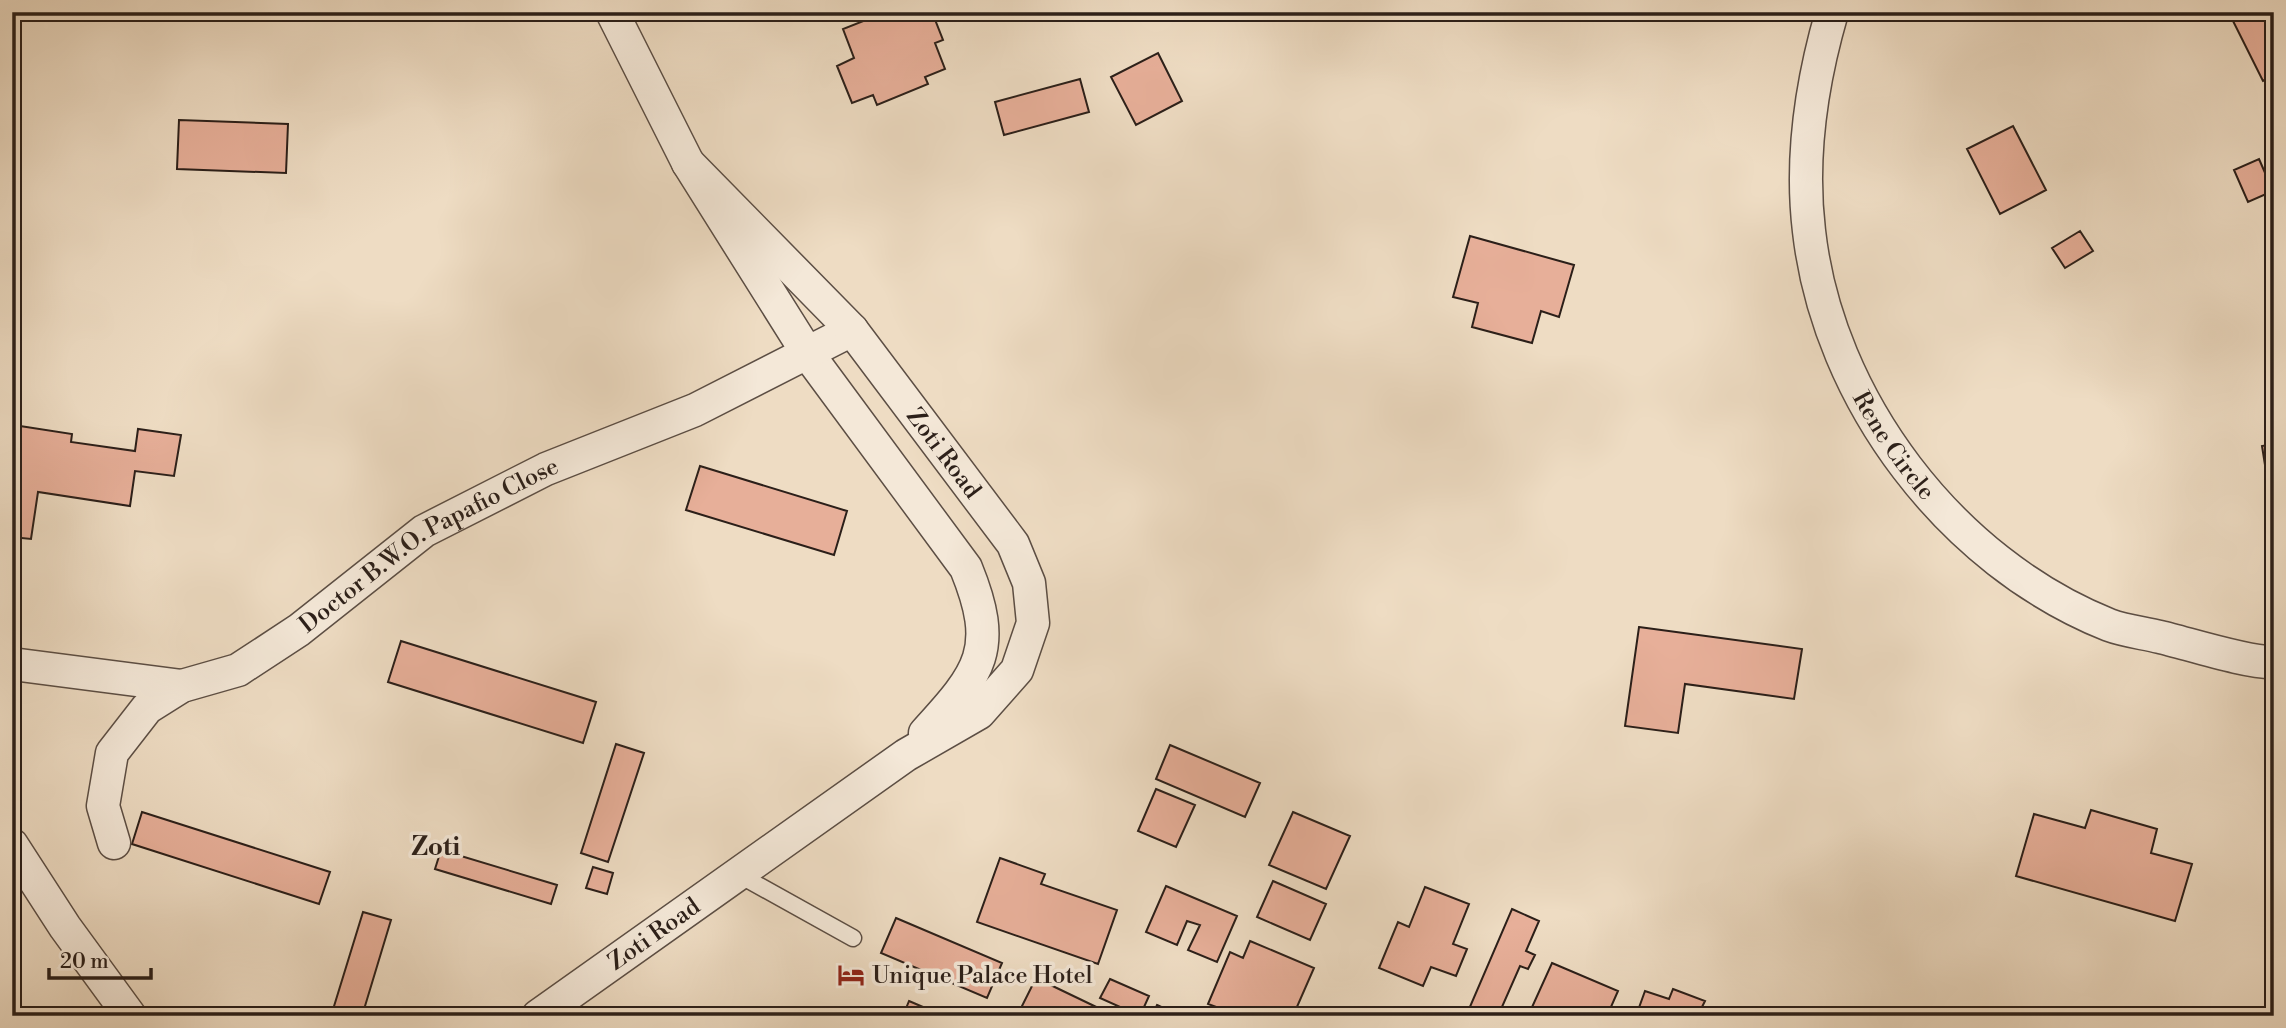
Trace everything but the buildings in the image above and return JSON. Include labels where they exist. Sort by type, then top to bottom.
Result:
[{"type":"street","name":"Zoti Road","points":[[612,12],[688,163],[808,354],[966,568],[981,605],[983,651],[963,691],[906,755]]},
{"type":"street","name":"Rene Circle","points":[[1832,12],[1816,69],[1806,151],[1809,232],[1830,325],[1868,410],[1922,488],[1964,532],[2011,570],[2042,590],[2111,625],[2274,662]]},
{"type":"street","name":"Zoti Road","points":[[538,1016],[906,755],[979,713],[1017,670],[1033,623],[1029,583],[1013,544],[852,330],[688,163]]},
{"type":"street","name":"Doctor B.W.O. Papafio Close","points":[[114,843],[103,806],[112,753],[147,708],[182,686],[238,670],[299,630],[424,531],[546,469],[695,410],[852,330]]},
{"type":"street","points":[[12,664],[182,686]]},
{"type":"street","points":[[12,845],[65,927],[130,1016]]},
{"type":"lane","points":[[736,873],[853,938]]},
{"type":"place","name":"Unique Palace Hotel","points":[[851,975]]},
{"type":"district","name":"Zoti","points":[[436,846]]}]
